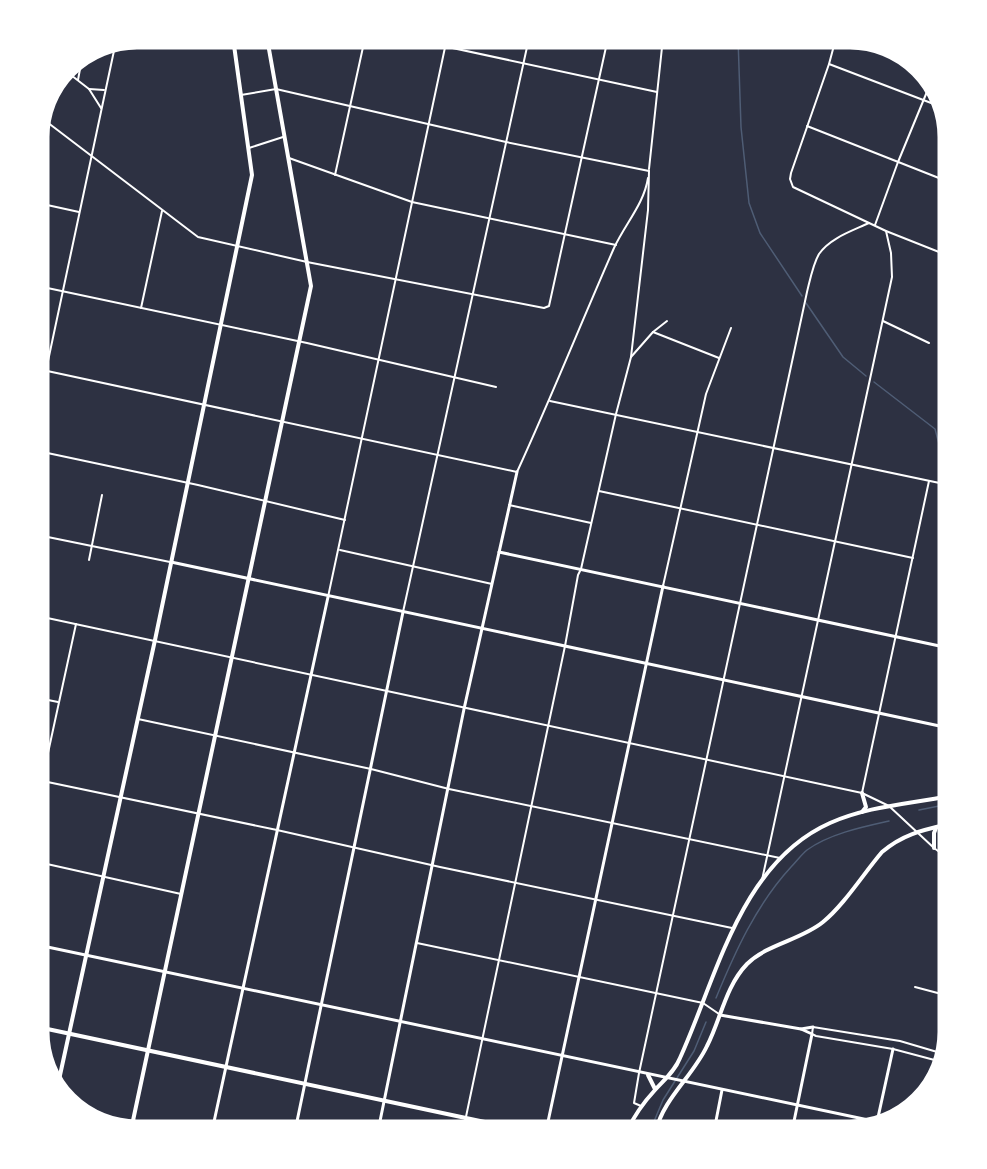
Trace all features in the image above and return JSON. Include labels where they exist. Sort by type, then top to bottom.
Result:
[{"type":"main road","points":[[60,1076],[155,640],[252,175],[234,48]]},
{"type":"main road","points":[[133,1121],[311,286],[269,48]]},
{"type":"main road","points":[[862,793],[866,807],[862,812]]},
{"type":"main road","points":[[633,1121],[641,1106],[669,1078],[679,1062],[732,928],[762,880],[780,858],[813,831],[831,822],[862,812],[939,798]]},
{"type":"main road","points":[[659,1121],[662,1112],[707,1046],[732,984],[748,962],[822,923],[882,852],[903,837],[939,826]]},
{"type":"main road","points":[[934,848],[936,827]]},
{"type":"main road","points":[[48,1029],[479,1121]]},
{"type":"main road","points":[[648,1075],[656,1089]]},
{"type":"street","points":[[335,175],[363,48]]},
{"type":"street","points":[[214,1121],[339,550],[445,48]]},
{"type":"street","points":[[454,48],[657,93]]},
{"type":"street","points":[[297,1121],[403,612],[527,48]]},
{"type":"street","points":[[49,123],[198,237],[307,262],[547,308],[606,48]]},
{"type":"street","points":[[380,1121],[464,709],[517,472],[550,401],[616,245],[646,189],[662,48]]},
{"type":"street","points":[[833,48],[790,179],[793,187],[886,231],[939,252]]},
{"type":"street","points":[[48,360],[114,52]]},
{"type":"street","points":[[829,64],[932,103]]},
{"type":"street","points":[[78,80],[80,69]]},
{"type":"street","points":[[72,76],[88,89],[101,108]]},
{"type":"street","points":[[88,89],[105,90]]},
{"type":"street","points":[[241,95],[276,89],[506,142],[649,171]]},
{"type":"street","points":[[875,226],[926,92]]},
{"type":"street","points":[[807,126],[939,178]]},
{"type":"street","points":[[249,148],[285,136]]},
{"type":"street","points":[[289,158],[412,202],[616,245]]},
{"type":"street","points":[[465,1121],[565,646],[578,574],[631,357],[648,210],[649,171]]},
{"type":"street","points":[[48,205],[79,212]]},
{"type":"street","points":[[141,309],[162,211]]},
{"type":"street","points":[[641,1106],[634,1103],[639,1073],[807,292],[818,256],[839,237],[869,223]]},
{"type":"street","points":[[762,880],[892,278],[891,253],[886,231]]},
{"type":"street","points":[[48,288],[496,387]]},
{"type":"street","points":[[631,357],[653,332],[668,321]]},
{"type":"street","points":[[883,321],[929,343]]},
{"type":"street","points":[[548,1121],[697,430],[706,394],[731,328]]},
{"type":"street","points":[[653,332],[719,358]]},
{"type":"street","points":[[48,370],[517,472]]},
{"type":"street","points":[[550,401],[697,430],[939,483]]},
{"type":"street","points":[[48,453],[345,520]]},
{"type":"street","points":[[862,793],[929,482]]},
{"type":"street","points":[[599,491],[913,558]]},
{"type":"street","points":[[89,560],[102,495]]},
{"type":"street","points":[[509,505],[591,523]]},
{"type":"street","points":[[48,537],[939,726]]},
{"type":"street","points":[[339,550],[492,584]]},
{"type":"street","points":[[499,552],[939,646]]},
{"type":"street","points":[[48,618],[629,745],[862,793],[889,806],[939,851]]},
{"type":"street","points":[[48,746],[76,624]]},
{"type":"street","points":[[48,700],[58,702]]},
{"type":"street","points":[[138,719],[294,752],[449,789],[780,858]]},
{"type":"street","points":[[48,783],[732,928]]},
{"type":"street","points":[[48,864],[182,894]]},
{"type":"street","points":[[417,943],[703,1003],[719,1014],[801,1029],[812,1034],[893,1049],[934,1060]]},
{"type":"street","points":[[48,947],[865,1119]]},
{"type":"street","points":[[915,987],[939,993]]},
{"type":"street","points":[[801,1029],[813,1028],[900,1041],[937,1051]]},
{"type":"street","points":[[794,1121],[813,1028]]},
{"type":"street","points":[[878,1116],[893,1049]]},
{"type":"street","points":[[716,1121],[722,1090]]},
{"type":"waterway","points":[[738,48],[741,127],[749,203],[760,233],[802,296]]},
{"type":"waterway","points":[[806,303],[843,357],[866,376]]},
{"type":"waterway","points":[[874,382],[935,429],[939,444]]},
{"type":"waterway","points":[[919,810],[939,806]]},
{"type":"waterway","points":[[716,998],[739,946],[757,913],[767,897],[803,854],[816,844],[835,835],[889,821]]},
{"type":"waterway","points":[[654,1121],[663,1100],[694,1051],[706,1022]]}]
